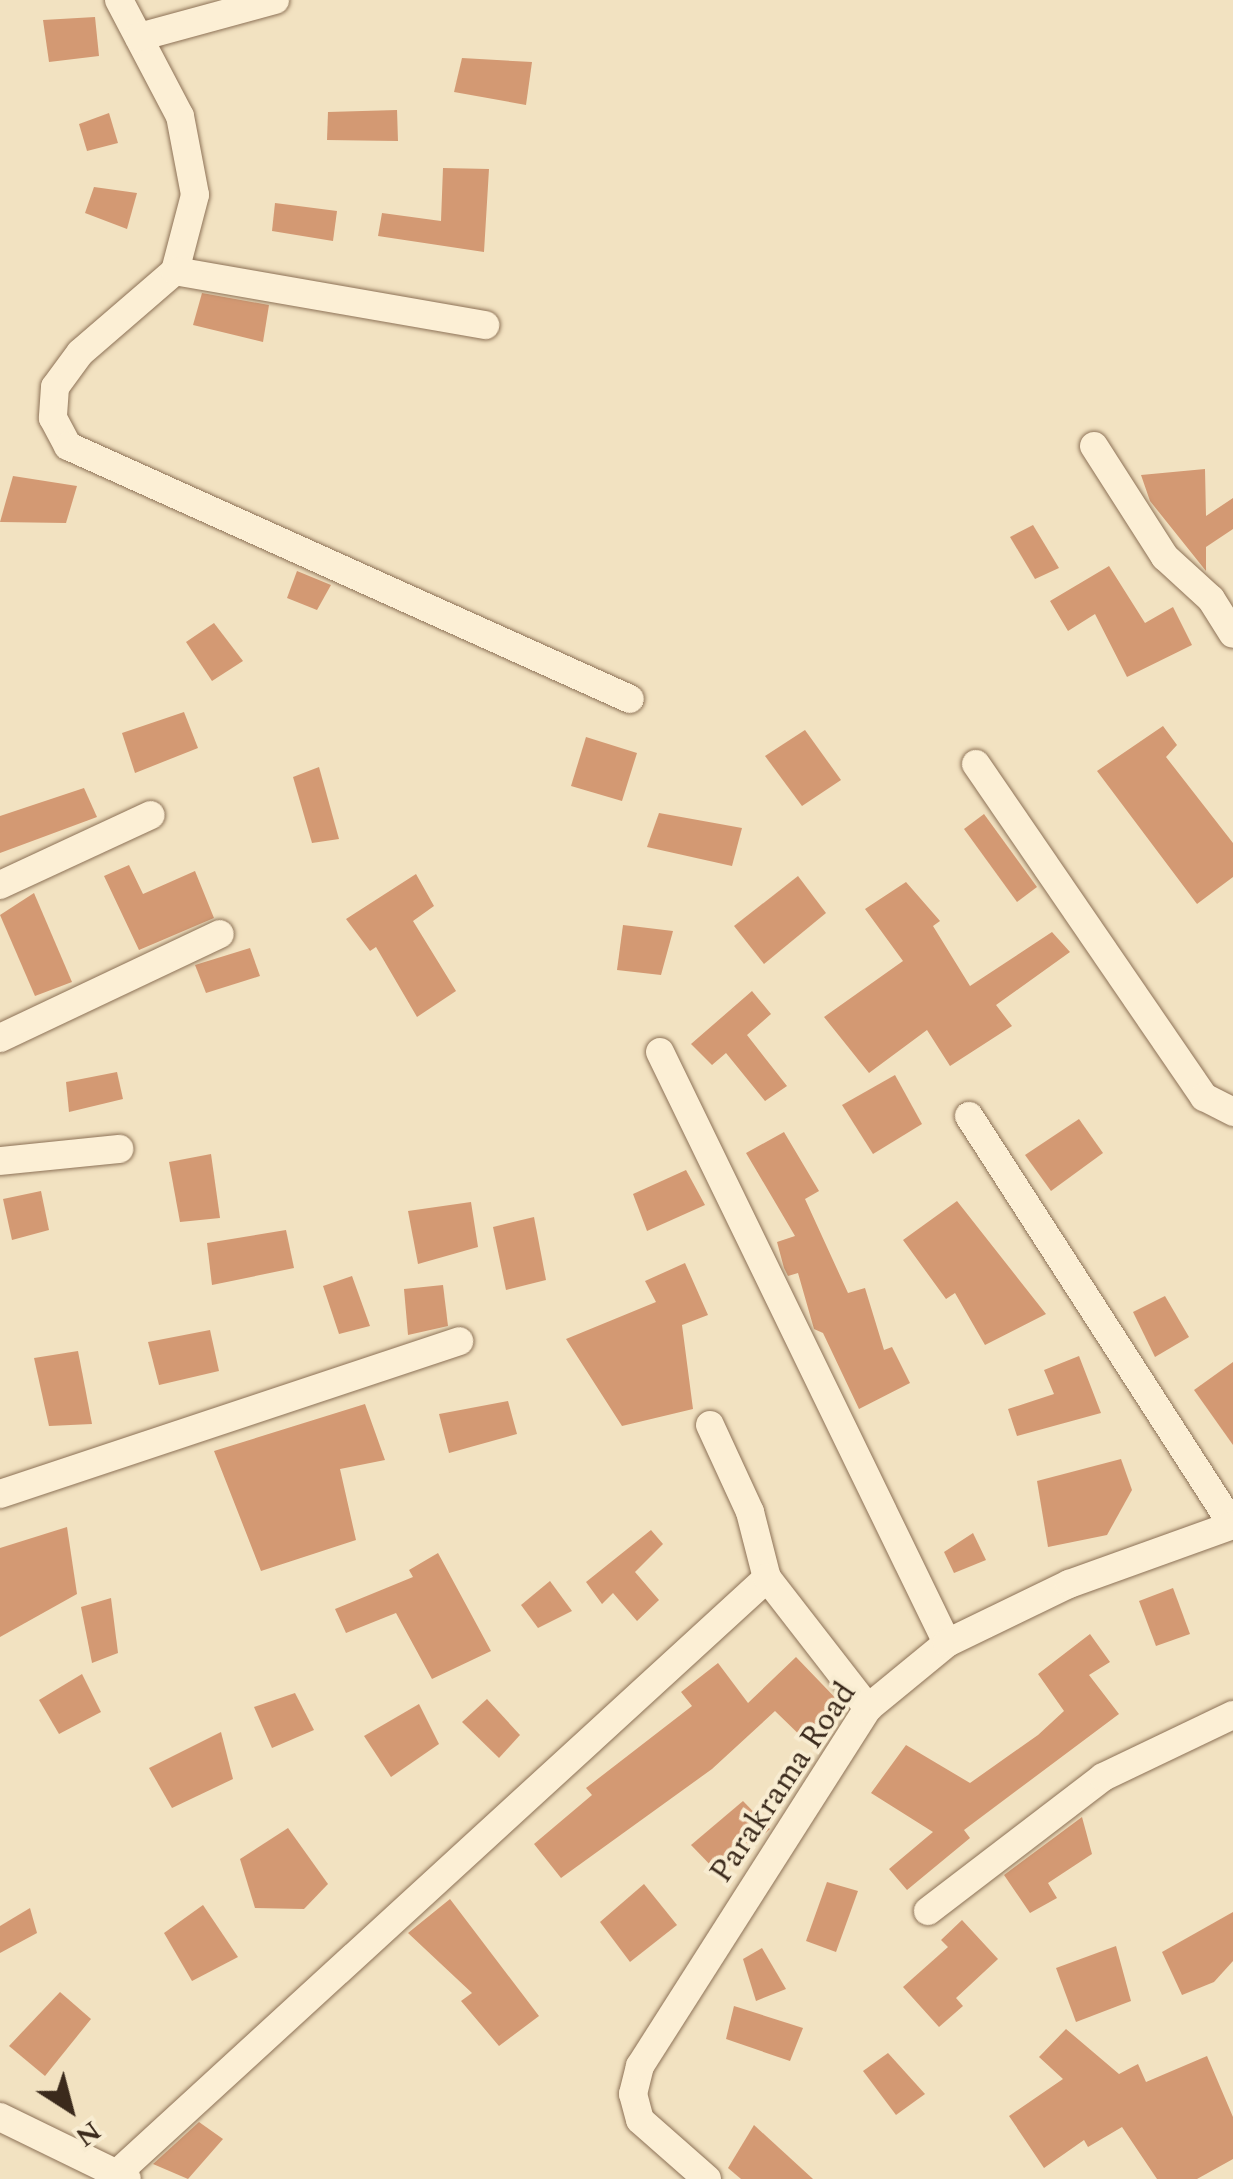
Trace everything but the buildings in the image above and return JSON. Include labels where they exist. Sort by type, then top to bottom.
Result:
[{"type":"street","points":[[119,0],[180,116],[195,196],[175,271],[80,353],[55,387],[52,418],[68,446],[630,699]]},
{"type":"street","points":[[139,37],[275,0]]},
{"type":"street","points":[[175,271],[485,326]]},
{"type":"street","points":[[1094,446],[1165,557],[1211,599],[1233,634]]},
{"type":"street","points":[[976,764],[1204,1097],[1233,1112]]},
{"type":"street","points":[[0,885],[151,815]]},
{"type":"street","points":[[0,1038],[220,934]]},
{"type":"street","points":[[660,1052],[947,1644]]},
{"type":"street","points":[[970,1116],[1233,1525]]},
{"type":"street","points":[[0,1162],[119,1149]]},
{"type":"street","points":[[0,1494],[459,1341]]},
{"type":"street","points":[[710,1426],[750,1512],[767,1578],[868,1708]]},
{"type":"street","name":"Parakrama Road","points":[[707,2179],[640,2120],[633,2094],[640,2066],[868,1708],[947,1644],[1068,1584],[1233,1525]]},
{"type":"street","points":[[0,2117],[118,2177],[767,1578]]},
{"type":"street","points":[[928,1911],[1103,1777],[1233,1715]]}]
